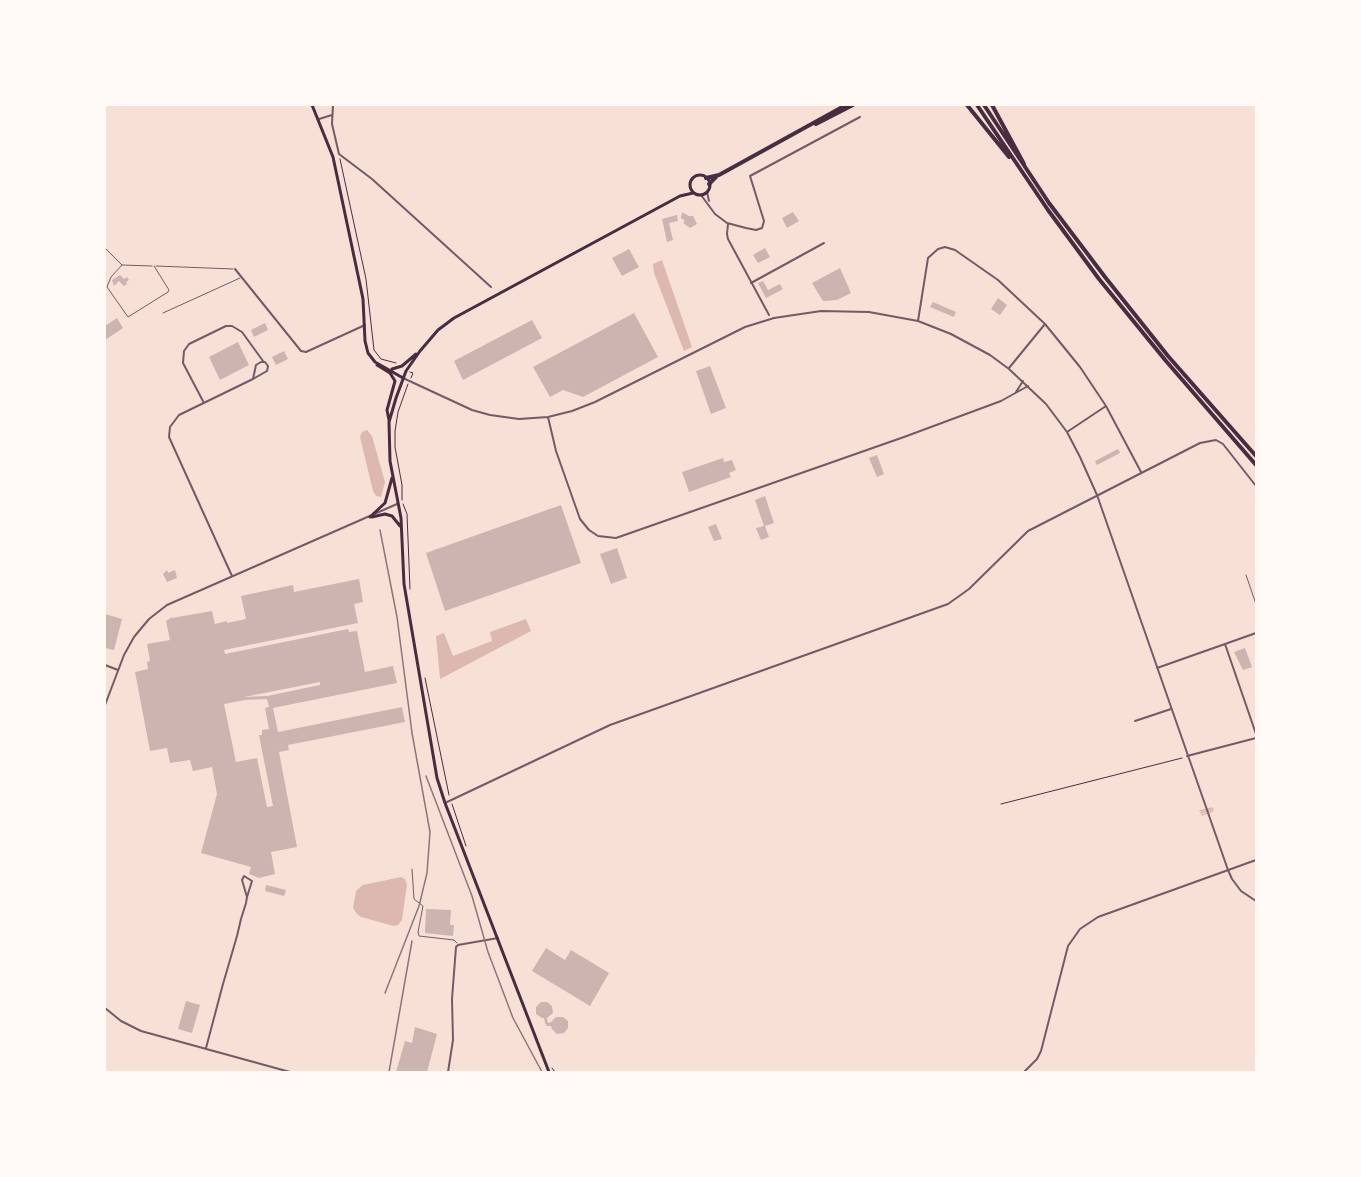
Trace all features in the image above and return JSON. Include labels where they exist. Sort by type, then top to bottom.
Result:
[{"type":"highway","points":[[709,184],[719,175],[846,105]]},
{"type":"highway","points":[[799,132],[853,105]]},
{"type":"highway","points":[[967,105],[1012,159]]},
{"type":"highway","points":[[977,105],[1060,227],[1127,314],[1256,465]]},
{"type":"highway","points":[[984,105],[1072,234],[1132,311],[1256,456]]},
{"type":"highway","points":[[992,105],[1025,168]]},
{"type":"highway","points":[[706,178],[719,175]]},
{"type":"main road","points":[[312,105],[333,157],[363,299],[365,341],[368,353],[395,381],[387,410],[390,422],[390,461],[401,527],[408,618],[438,778],[445,803],[549,1072]]},
{"type":"main road","points":[[680,196],[693,193],[701,195],[707,192],[709,184],[706,178],[695,177],[691,181],[690,187],[693,193]]},
{"type":"main road","points":[[390,422],[406,371],[438,330],[454,318],[680,196],[690,187]]},
{"type":"main road","points":[[390,370],[400,367],[420,351]]},
{"type":"main road","points":[[375,362],[403,378]]},
{"type":"main road","points":[[370,517],[385,502],[393,476]]},
{"type":"main road","points":[[370,517],[385,514],[392,516],[401,527]]},
{"type":"street","points":[[333,105],[334,136],[339,154],[372,179],[491,287]]},
{"type":"street","points":[[319,119],[332,115]]},
{"type":"street","points":[[707,192],[715,214],[729,223],[756,230],[764,227],[750,176],[860,117]]},
{"type":"street","points":[[701,195],[710,204]]},
{"type":"street","points":[[729,223],[727,234],[769,315]]},
{"type":"street","points":[[751,283],[824,243]]},
{"type":"street","points":[[918,321],[927,260],[933,251],[945,247],[955,250],[998,280],[1045,324],[1080,367],[1106,406],[1142,473]]},
{"type":"street","points":[[235,269],[301,351],[306,352],[365,325]]},
{"type":"street","points":[[403,378],[472,410],[519,419],[548,417],[572,411],[725,336],[770,319],[809,312],[852,310],[879,313],[918,321],[965,341],[1009,369],[1023,381],[1047,405],[1067,432],[1097,495],[1228,870],[1241,891],[1256,900]]},
{"type":"street","points":[[1009,369],[1045,324]]},
{"type":"street","points":[[204,403],[183,363],[184,351],[189,344],[226,326],[232,326],[242,332],[268,365],[267,371],[253,379],[204,403],[179,415],[170,427],[169,436],[232,576]]},
{"type":"street","points":[[253,379],[256,365],[263,361]]},
{"type":"street","points":[[1015,393],[1023,381]]},
{"type":"street","points":[[548,417],[556,451],[580,519],[589,530],[598,536],[616,538],[904,437],[1001,401],[1028,386]]},
{"type":"street","points":[[1067,432],[1106,406]]},
{"type":"street","points":[[445,803],[610,725],[948,604],[969,589],[1028,531],[1200,443],[1216,440],[1228,448],[1256,486]]},
{"type":"street","points":[[105,705],[134,637],[157,612],[176,601],[398,504]]},
{"type":"street","points":[[1157,668],[1256,633]]},
{"type":"street","points":[[1187,756],[1256,736],[1225,644]]},
{"type":"street","points":[[105,665],[118,670]]},
{"type":"street","points":[[1135,721],[1171,709]]},
{"type":"street","points":[[1024,1072],[1037,1059],[1041,1051],[1068,946],[1080,929],[1098,917],[1256,860]]},
{"type":"street","points":[[206,1048],[252,881],[244,876],[242,880],[247,897]]},
{"type":"street","points":[[448,1072],[453,1040],[453,980],[456,947],[498,938]]},
{"type":"street","points":[[105,1008],[121,1021],[137,1029],[274,1065],[290,1072]]},
{"type":"street","points":[[926,1072],[937,1072]]},
{"type":"lane","points":[[105,248],[122,265],[235,269]]},
{"type":"lane","points":[[122,265],[111,277],[107,287],[128,317],[168,292],[169,290],[154,266]]},
{"type":"lane","points":[[163,313],[242,277]]},
{"type":"lane","points":[[1246,575],[1256,604]]},
{"type":"lane","points":[[412,869],[414,899],[423,906],[419,936],[454,940],[458,945]]},
{"type":"path","points":[[339,154],[369,298],[374,350],[381,359],[398,363],[400,367]]},
{"type":"path","points":[[406,371],[413,373],[398,412],[395,431],[402,502],[407,514],[410,590]]},
{"type":"path","points":[[424,678],[451,801]]},
{"type":"path","points":[[1001,804],[1187,756]]},
{"type":"shaded area","points":[[662,260],[692,347],[684,351],[654,273],[653,264]]},
{"type":"shaded area","points":[[367,430],[372,436],[385,482],[381,497],[376,496],[373,491],[360,437],[362,432]]},
{"type":"shaded area","points":[[526,619],[531,631],[440,679],[436,636],[444,633],[453,656],[492,641],[490,632]]},
{"type":"shaded area","points":[[401,877],[407,884],[402,920],[398,925],[394,926],[357,914],[353,908],[356,891],[359,888],[363,885]]},
{"type":"building","points":[[682,212],[693,216],[697,224],[690,228],[683,223],[685,221],[681,218]]},
{"type":"building","points":[[793,212],[799,221],[787,228],[782,218]]},
{"type":"building","points":[[677,215],[678,221],[669,223],[673,240],[667,242],[662,219]]},
{"type":"building","points":[[765,248],[770,257],[758,263],[753,255]]},
{"type":"building","points":[[629,249],[639,267],[622,276],[612,258]]},
{"type":"building","points":[[840,268],[851,293],[837,300],[823,301],[812,283]]},
{"type":"building","points":[[120,275],[124,279],[127,277],[129,280],[127,284],[124,286],[119,281],[114,286],[112,280]]},
{"type":"building","points":[[763,281],[768,290],[780,284],[783,289],[766,298],[758,283]]},
{"type":"building","points":[[998,298],[1007,305],[1000,315],[991,309]]},
{"type":"building","points":[[933,302],[956,312],[954,317],[930,307]]},
{"type":"building","points":[[634,313],[658,357],[583,397],[563,390],[550,397],[533,367]]},
{"type":"building","points":[[117,318],[123,328],[105,340],[105,326]]},
{"type":"building","points":[[532,320],[542,338],[463,380],[454,361]]},
{"type":"building","points":[[265,323],[268,330],[254,337],[251,330]]},
{"type":"building","points":[[238,342],[249,365],[220,380],[209,357]]},
{"type":"building","points":[[284,351],[288,359],[276,365],[272,357]]},
{"type":"building","points":[[710,366],[726,408],[711,414],[696,371]]},
{"type":"building","points":[[1118,449],[1120,453],[1097,465],[1095,461]]},
{"type":"building","points":[[877,455],[884,474],[877,477],[869,458]]},
{"type":"building","points":[[723,458],[724,462],[732,460],[736,470],[729,473],[731,477],[689,492],[682,472]]},
{"type":"building","points":[[765,496],[774,523],[765,526],[769,537],[761,540],[756,528],[764,526],[755,500]]},
{"type":"building","points":[[561,505],[581,563],[445,611],[426,553]]},
{"type":"building","points":[[716,524],[722,539],[714,541],[708,527]]},
{"type":"building","points":[[617,548],[627,578],[611,584],[600,554]]},
{"type":"building","points":[[167,570],[168,573],[175,570],[177,578],[167,582],[163,574]]},
{"type":"building","points":[[359,579],[363,602],[354,604],[358,623],[224,650],[225,654],[348,629],[349,632],[357,631],[365,672],[393,666],[397,683],[273,708],[278,732],[402,707],[405,722],[288,745],[289,750],[279,752],[297,847],[271,852],[275,874],[259,878],[249,874],[251,867],[201,853],[217,794],[212,767],[193,771],[190,760],[170,763],[167,748],[150,751],[135,672],[148,669],[147,662],[150,661],[147,644],[170,640],[166,621],[172,617],[212,611],[215,624],[227,621],[227,623],[246,619],[241,596],[293,585],[294,592]],"holes":[[[320,682],[320,685],[267,696],[244,697]],[[267,699],[269,707],[265,708],[269,729],[262,730],[262,735],[259,735],[273,806],[267,807],[257,758],[236,762],[224,704]]]},
{"type":"building","points":[[105,614],[122,619],[114,650],[105,648]]},
{"type":"building","points":[[1245,648],[1252,667],[1243,670],[1234,652]]},
{"type":"building","points":[[266,885],[286,890],[284,896],[265,891]]},
{"type":"building","points":[[426,909],[451,910],[450,925],[454,925],[453,936],[425,933]]},
{"type":"building","points":[[546,948],[565,960],[571,950],[609,973],[590,1006],[532,971]]},
{"type":"building","points":[[186,1001],[200,1005],[192,1033],[178,1029]]},
{"type":"building","points":[[541,1002],[547,1002],[552,1006],[553,1013],[547,1018],[548,1023],[556,1017],[563,1017],[568,1021],[568,1028],[564,1033],[557,1034],[551,1026],[547,1026],[544,1018],[536,1014],[536,1007]]},
{"type":"building","points":[[415,1027],[437,1034],[427,1072],[396,1072],[405,1041],[412,1043]]},
{"type":"waterway","points":[[1200,811],[1212,808]]},
{"type":"waterway","points":[[1201,813],[1213,809]]},
{"type":"waterway","points":[[1202,815],[1213,811]]},
{"type":"railway","points":[[380,530],[397,617],[412,733],[430,832],[427,873],[419,906],[385,993]]},
{"type":"railway","points":[[426,776],[472,896],[488,952],[513,1018],[542,1072]]},
{"type":"railway","points":[[389,1072],[412,941]]}]
